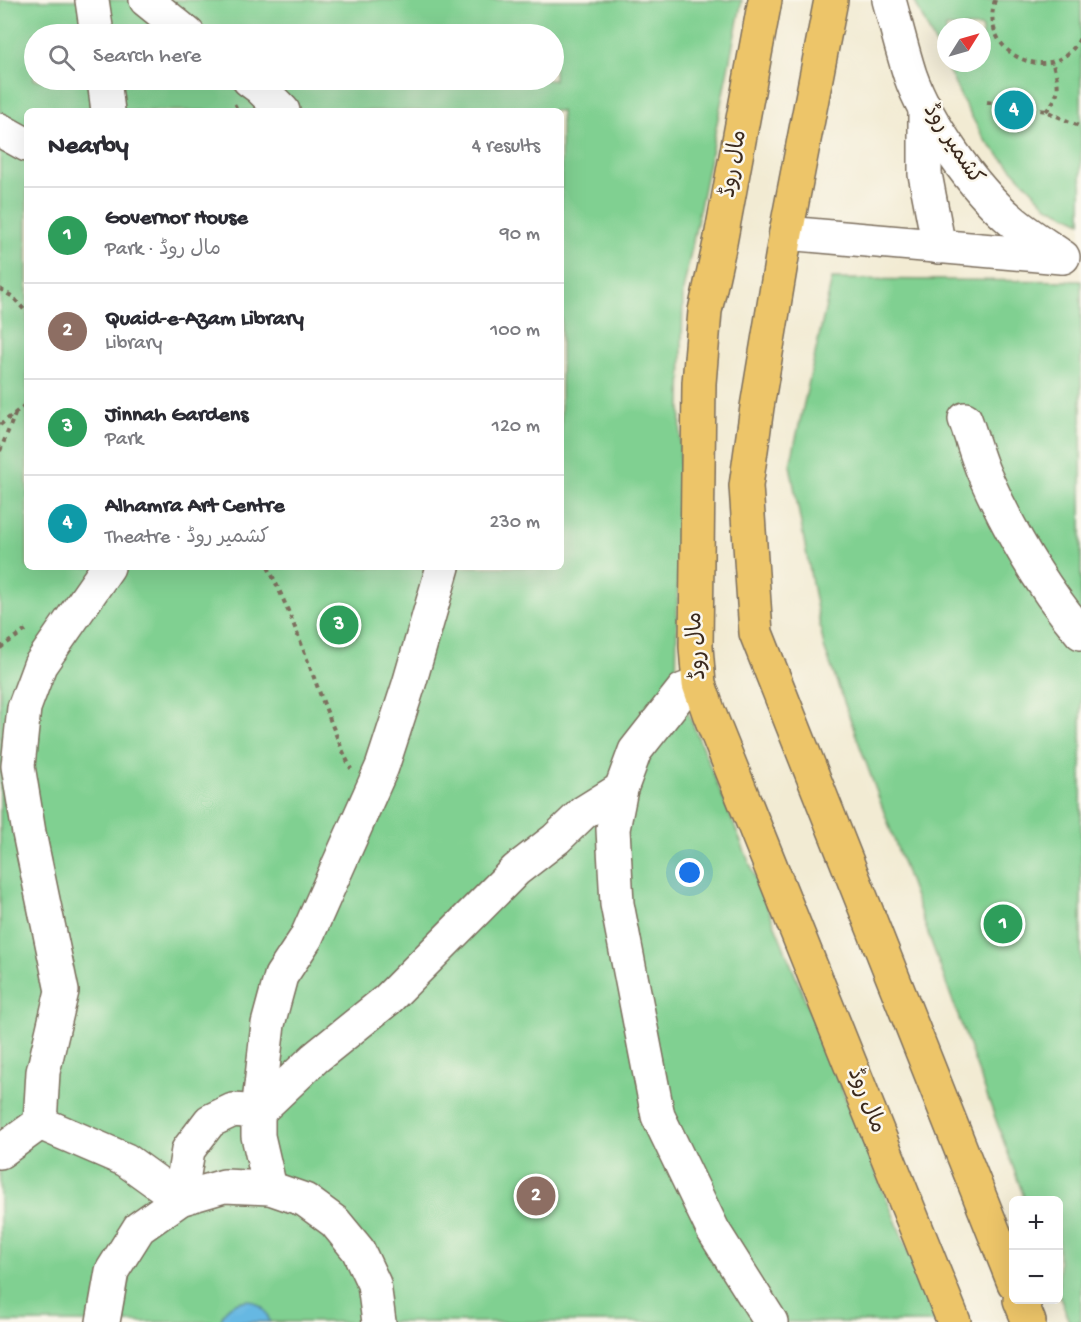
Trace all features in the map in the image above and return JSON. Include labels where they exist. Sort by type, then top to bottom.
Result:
[{"type":"main road","name":"مال روڈ","points":[[765,0],[720,243],[705,311],[699,382],[695,573],[699,684],[713,724],[954,1322]]},
{"type":"main road","points":[[831,0],[786,233],[746,486],[756,633],[1009,1270]]},
{"type":"main road","points":[[1022,1304],[1029,1322]]},
{"type":"street","points":[[92,0],[96,24]]},
{"type":"street","points":[[146,0],[176,24]]},
{"type":"street","name":"کشمیر روڈ","points":[[889,0],[911,76],[926,107],[970,178],[1012,221],[1072,258]]},
{"type":"street","points":[[105,90],[108,108]]},
{"type":"street","points":[[262,90],[280,108]]},
{"type":"street","points":[[926,107],[924,174],[939,247]]},
{"type":"street","points":[[0,130],[24,143]]},
{"type":"street","name":"کشمیر روڈ","points":[[786,233],[1072,258]]},
{"type":"street","points":[[965,419],[985,475],[1022,547],[1054,600],[1081,633]]},
{"type":"street","points":[[0,1152],[40,1123],[44,1072],[62,991],[29,833],[18,766],[24,708],[40,665],[106,570]]},
{"type":"street","points":[[270,1188],[258,1136],[258,1112],[268,1024],[281,976],[306,938],[382,767],[410,684],[442,570]]},
{"type":"street","points":[[699,684],[683,690],[635,752],[621,789],[613,829],[617,904],[658,1116],[713,1230],[771,1322]]},
{"type":"street","points":[[180,1198],[188,1150],[210,1121],[233,1110],[258,1112],[315,1058],[387,1000],[516,870],[556,839],[584,812],[621,789]]},
{"type":"street","points":[[40,1123],[126,1160],[180,1198]]},
{"type":"street","points":[[103,1322],[112,1271],[139,1228],[180,1198],[224,1186],[270,1188],[305,1200],[335,1222],[358,1250],[374,1284],[380,1322]]},
{"type":"path","points":[[995,0],[993,24],[1002,45],[1010,53],[1030,63],[1052,62],[1072,50],[1081,36]]},
{"type":"path","points":[[1046,111],[1056,101],[1059,80],[1052,62]]},
{"type":"path","points":[[987,102],[1046,111],[1081,127]]},
{"type":"path","points":[[0,290],[13,297],[24,310]]},
{"type":"path","points":[[0,425],[24,403]]},
{"type":"path","points":[[0,451],[16,412]]},
{"type":"path","points":[[270,570],[282,595],[339,744],[366,802]]},
{"type":"green space","points":[[0,0],[742,0],[683,291],[676,683],[937,1322],[0,1322]]},
{"type":"green space","points":[[914,0],[1081,0],[1081,222],[1047,206],[984,139],[949,72],[991,72],[991,18],[937,18],[937,47]]},
{"type":"green space","points":[[832,279],[1081,281],[1081,1322],[1069,1322],[1063,1304],[1063,1196],[1024,1196],[824,647],[790,465]]},
{"type":"water","points":[[250,1300],[263,1308],[270,1322],[221,1322],[227,1308]]},
{"type":"place","name":"Alhamra Art Centre","points":[[1014,110]]},
{"type":"place","name":"Jinnah Gardens","points":[[339,625]]},
{"type":"place","name":"Governor House","points":[[1003,924]]},
{"type":"place","name":"Quaid-e-Azam Library","points":[[536,1196]]}]
